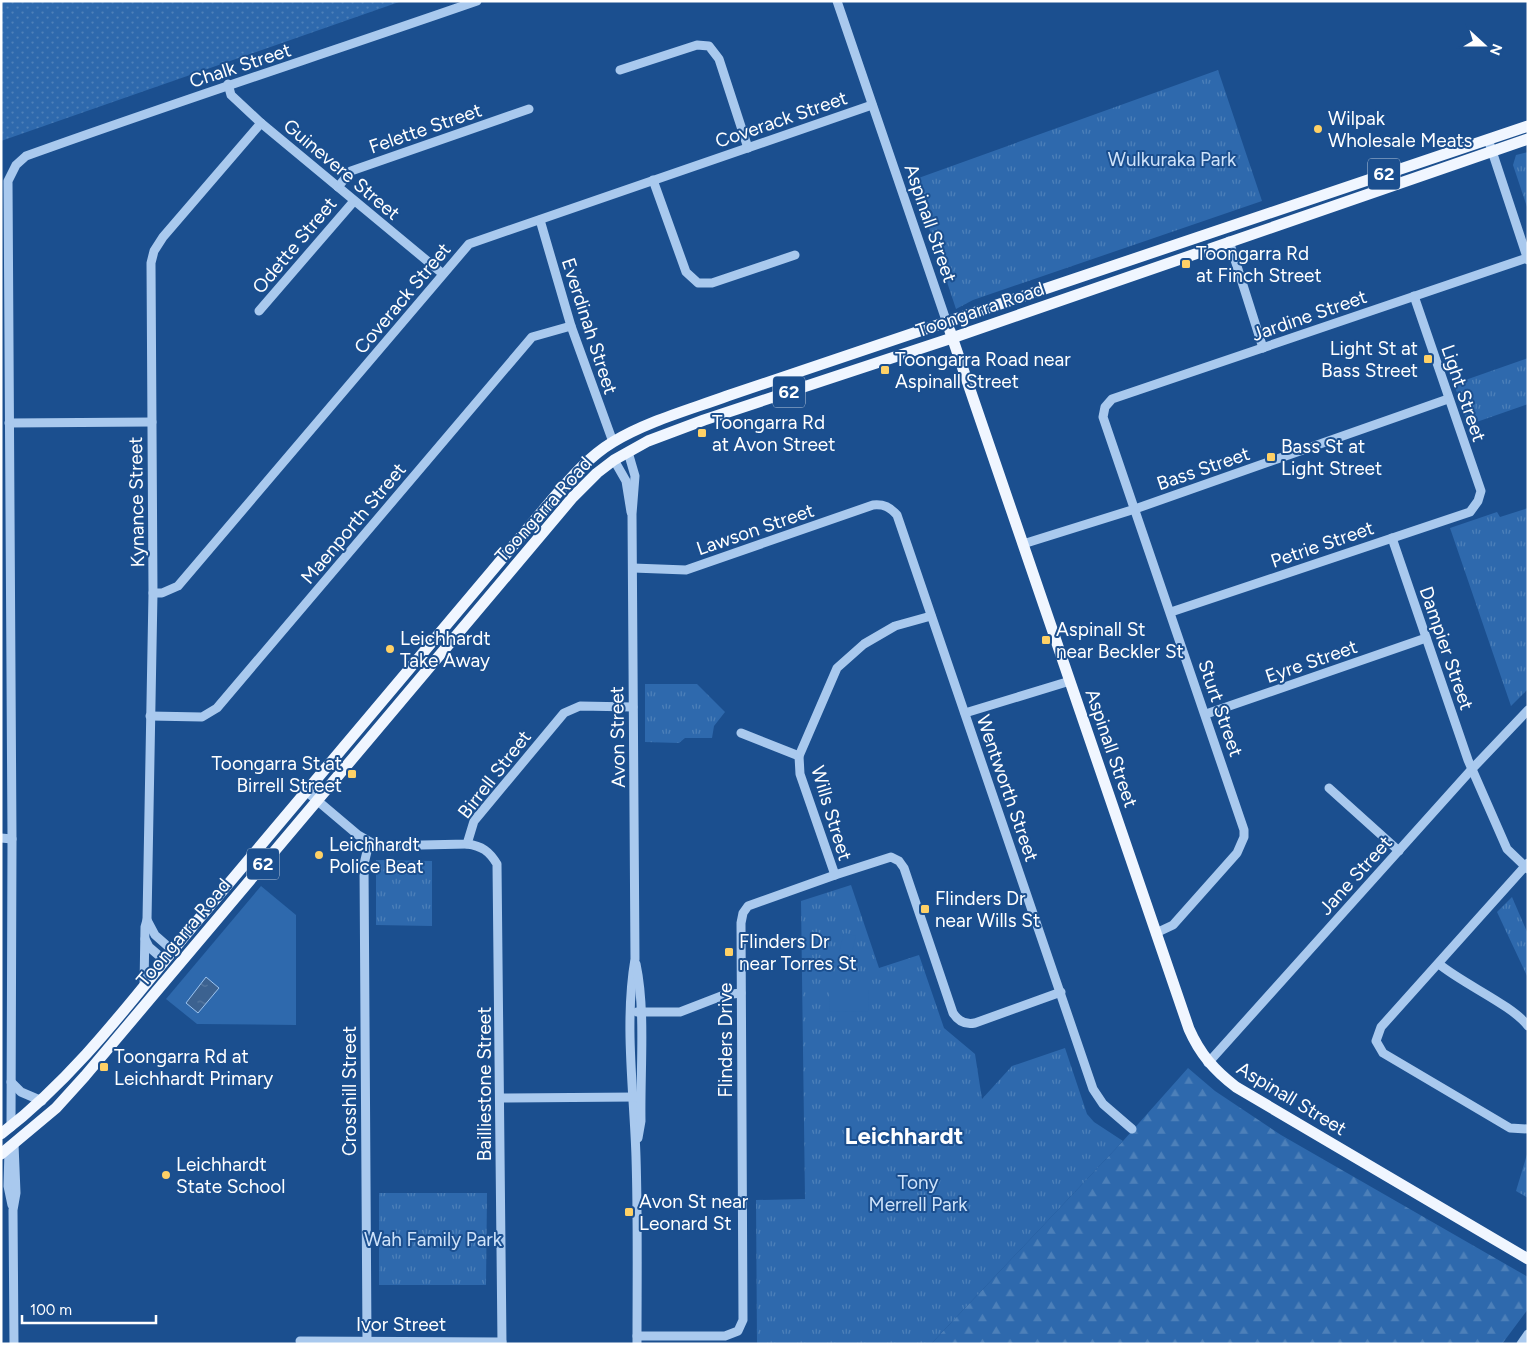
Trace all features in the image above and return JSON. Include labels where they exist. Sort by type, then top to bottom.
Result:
[{"type":"main road","name":"Toongarra Road","points":[[6,1131],[42,1101],[82,1060],[172,950],[555,496],[587,462],[613,442],[669,416],[1528,126]]},
{"type":"main road","name":"Toongarra Road","points":[[8,1149],[56,1108],[80,1083],[573,497],[597,473],[614,460],[648,442],[704,420],[952,338],[1228,241],[1528,139]]},
{"type":"main road","name":"Aspinall Street","points":[[947,323],[1197,1048],[1208,1063],[1236,1086],[1528,1259]]},
{"type":"main road","points":[[613,442],[628,452]]},
{"type":"main road","points":[[613,442],[614,460]]},
{"type":"main road","points":[[172,950],[178,965]]},
{"type":"main road","points":[[164,960],[178,965]]},
{"type":"main road","points":[[6,1131],[8,1149]]},
{"type":"street","name":"Chalk Street","points":[[9,423],[8,181],[16,165],[26,156],[228,84],[308,60],[477,1]]},
{"type":"street","name":"Aspinall Street","points":[[837,1],[947,323]]},
{"type":"street","points":[[620,70],[697,45],[709,46],[719,59],[748,148]]},
{"type":"street","name":"Guinevere Street","points":[[228,84],[231,95],[261,123],[443,274]]},
{"type":"street","name":"Coverack Street","points":[[153,594],[162,593],[178,586],[469,244],[872,105]]},
{"type":"street","name":"Felette Street","points":[[338,186],[351,171],[529,109]]},
{"type":"street","name":"Kynance Street","points":[[144,986],[144,938],[148,920],[153,594],[151,263],[154,251],[163,237],[261,123]]},
{"type":"street","points":[[1488,139],[1527,259]]},
{"type":"street","points":[[653,180],[686,272],[698,282],[712,283],[795,255]]},
{"type":"street","name":"Odette Street","points":[[260,311],[354,201]]},
{"type":"street","name":"Everdinah Street","points":[[540,220],[571,326],[613,442]]},
{"type":"street","points":[[1228,241],[1263,348]]},
{"type":"street","name":"Jardine Street","points":[[1105,407],[1112,399],[1527,259]]},
{"type":"street","name":"Light Street","points":[[1414,296],[1481,491],[1478,501]]},
{"type":"street","name":"Maenporth Street","points":[[150,716],[202,717],[217,708],[532,336],[571,326]]},
{"type":"street","name":"Bass Street","points":[[1023,544],[1135,509],[1448,399]]},
{"type":"street","name":"Sturt Street","points":[[1105,407],[1103,418],[1206,714],[1244,830],[1244,837],[1237,853],[1173,925],[1156,933]]},
{"type":"street","points":[[6,1131],[11,1082],[12,827],[9,423],[152,422]]},
{"type":"street","name":"Avon Street","points":[[628,452],[635,472],[635,499],[632,514]]},
{"type":"street","name":"Avon Street","points":[[614,460],[626,481],[632,514],[635,959],[640,981],[636,1012],[636,1097],[641,1121],[636,1156],[637,1340]]},
{"type":"street","name":"Petrie Street","points":[[1171,612],[1470,512],[1478,501]]},
{"type":"street","name":"Lawson Street","points":[[633,568],[686,570],[874,505],[886,506]]},
{"type":"street","name":"Wentworth Street","points":[[886,506],[896,516],[1093,1089],[1103,1104],[1132,1129]]},
{"type":"street","name":"Dampier Street","points":[[1392,538],[1472,769],[1507,848],[1527,866]]},
{"type":"street","name":"Wills Street","points":[[834,875],[800,774],[799,756],[837,668],[864,644],[895,626],[931,616]]},
{"type":"street","name":"Eyre Street","points":[[1206,714],[1426,638]]},
{"type":"street","points":[[965,713],[1070,681]]},
{"type":"street","name":"Birrell Street","points":[[369,843],[377,846],[466,844],[474,821],[564,713],[580,706],[633,707]]},
{"type":"street","name":"Jane Street","points":[[1208,1063],[1472,769],[1528,710]]},
{"type":"street","points":[[741,733],[799,756]]},
{"type":"street","points":[[1328,788],[1399,851]]},
{"type":"street","points":[[306,792],[369,843]]},
{"type":"street","points":[[1,827],[12,827]]},
{"type":"street","points":[[1,838],[12,839]]},
{"type":"street","name":"Crosshill Street","points":[[367,1340],[364,864],[369,843]]},
{"type":"street","name":"Bailliestone Street","points":[[466,844],[480,846],[491,853],[497,864],[501,1098],[502,1343]]},
{"type":"street","name":"Flinders Drive","points":[[637,1340],[725,1336],[738,1331],[744,1320],[741,993],[742,918],[745,909],[755,903],[887,857],[895,859],[902,864],[953,1013],[961,1021],[975,1023],[1061,992]]},
{"type":"street","points":[[1527,866],[1381,1027],[1376,1041],[1383,1053],[1510,1128],[1528,1129]]},
{"type":"street","points":[[148,920],[155,935],[172,950]]},
{"type":"street","points":[[144,938],[149,947],[164,960]]},
{"type":"street","points":[[1439,964],[1455,978],[1515,1014],[1528,1026]]},
{"type":"street","points":[[636,1012],[680,1012],[724,995],[741,993]]},
{"type":"street","points":[[11,1082],[21,1092],[42,1101]]},
{"type":"street","points":[[501,1098],[636,1097]]},
{"type":"street","points":[[8,1149],[8,1186],[13,1210]]},
{"type":"street","points":[[8,1149],[16,1193],[13,1210],[14,1344]]},
{"type":"street","points":[[1,1178],[8,1186]]},
{"type":"street","points":[[1520,1344],[1528,1334]]},
{"type":"street","name":"Ivor Street","points":[[300,1341],[367,1340],[502,1343]]},
{"type":"green space","points":[[1,1],[402,1],[1,141]]},
{"type":"green space","name":"Wulkuraka Park","points":[[1218,70],[1262,201],[973,300],[956,309],[913,180]]},
{"type":"green space","points":[[1528,152],[1528,210],[1513,165],[1516,155]]},
{"type":"green space","points":[[1528,358],[1528,404],[1468,425],[1454,384]]},
{"type":"green space","points":[[1528,508],[1528,689],[1511,706],[1450,528],[1497,512],[1500,517]]},
{"type":"green space","points":[[645,684],[697,684],[725,712],[714,726],[712,738],[685,738],[679,743],[645,742]]},
{"type":"green space","points":[[376,860],[432,861],[432,926],[376,925]]},
{"type":"green space","name":"Tony Merrell Park","points":[[851,885],[879,968],[919,955],[944,1028],[975,1054],[982,1099],[1012,1066],[1065,1048],[1087,1114],[1094,1122],[1123,1141],[931,1344],[757,1344],[756,1200],[805,1199],[801,901]]},
{"type":"green space","points":[[261,886],[296,915],[296,1025],[197,1024],[166,999]]},
{"type":"green space","points":[[1512,897],[1528,934],[1528,978],[1497,912]]},
{"type":"green space","points":[[844,933],[856,936],[851,955],[839,952]]},
{"type":"green space","points":[[829,990],[868,990],[869,1011],[830,1012]]},
{"type":"green space","points":[[1188,1068],[1215,1091],[1281,1135],[1528,1277],[1528,1309],[1502,1344],[931,1344],[1123,1141]]},
{"type":"green space","points":[[1528,1151],[1528,1198],[1516,1191]]},
{"type":"green space","name":"Wah Family Park","points":[[379,1193],[487,1193],[486,1285],[379,1285]]},
{"type":"water","points":[[206,977],[219,988],[198,1013],[186,1003]]},
{"type":"place","name":"Wilpak Wholesale Meats","points":[[1318,129]]},
{"type":"place","name":"Toongarra Rd at Finch Street","points":[[1186,264]]},
{"type":"place","name":"Light St at Bass Street","points":[[1428,359]]},
{"type":"place","name":"Toongarra Road near Aspinall Street","points":[[885,370]]},
{"type":"place","name":"Toongarra Rd at Avon Street","points":[[702,433]]},
{"type":"place","name":"Bass St at Light Street","points":[[1271,457]]},
{"type":"place","name":"Aspinall St near Beckler St","points":[[1046,640]]},
{"type":"place","name":"Leichhardt Take Away","points":[[390,649]]},
{"type":"place","name":"Toongarra St at Birrell Street","points":[[352,774]]},
{"type":"place","name":"Leichhardt Police Beat","points":[[319,855]]},
{"type":"place","name":"Flinders Dr near Wills St","points":[[925,909]]},
{"type":"place","name":"Flinders Dr near Torres St","points":[[729,952]]},
{"type":"place","name":"Toongarra Rd at Leichhardt Primary","points":[[104,1067]]},
{"type":"place","name":"Leichhardt State School","points":[[166,1175]]},
{"type":"place","name":"Avon St near Leonard St","points":[[629,1212]]},
{"type":"district","name":"Leichhardt","points":[[904,1136]]}]
